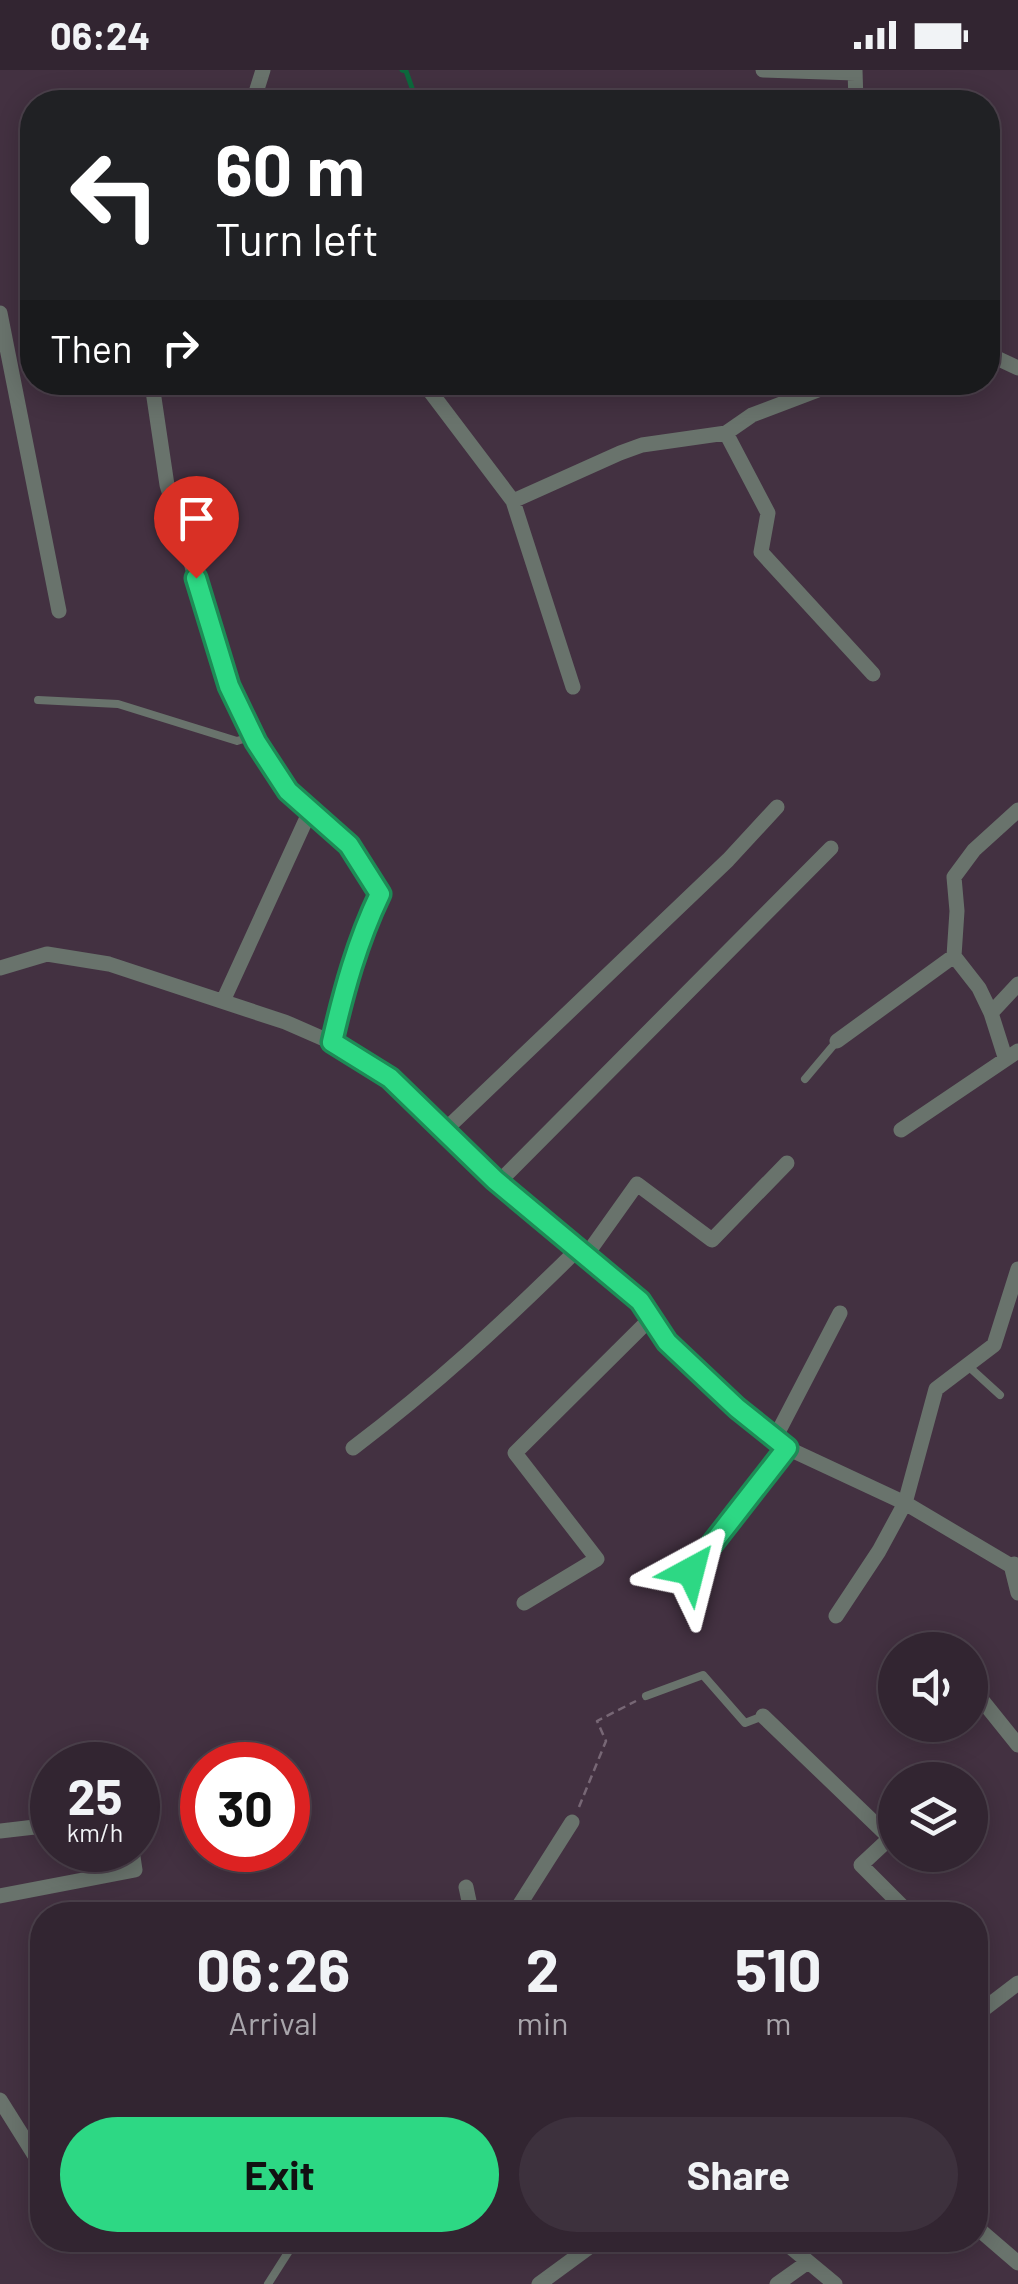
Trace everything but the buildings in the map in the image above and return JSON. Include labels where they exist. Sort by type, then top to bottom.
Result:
[{"type":"street","points":[[764,70],[854,72]]},
{"type":"street","points":[[0,313],[59,611]]},
{"type":"street","points":[[154,395],[167,485],[229,686],[253,736],[288,791],[349,845],[380,894],[361,934],[332,1042]]},
{"type":"street","points":[[433,395],[513,501],[573,687]]},
{"type":"street","points":[[513,501],[642,445],[726,433],[752,415],[805,395]]},
{"type":"street","points":[[726,433],[768,513],[761,552],[872,674]]},
{"type":"street","points":[[444,1131],[728,860],[777,807]]},
{"type":"street","points":[[901,1130],[1012,1054],[980,988],[954,956],[954,877],[974,850],[1018,810]]},
{"type":"street","points":[[223,1000],[310,811]]},
{"type":"street","points":[[498,1183],[831,848]]},
{"type":"street","points":[[0,968],[47,954],[109,964],[223,1000],[332,1042],[390,1078],[498,1183],[640,1301],[667,1342],[781,1443],[905,1503],[1016,1566],[1018,1593]]},
{"type":"street","points":[[837,1042],[954,956]]},
{"type":"street","points":[[991,1013],[1018,984]]},
{"type":"street","points":[[353,1448],[494,1333],[580,1253],[637,1184],[712,1240],[787,1163]]},
{"type":"street","points":[[836,1616],[879,1552],[905,1503],[936,1389],[994,1344],[1018,1270]]},
{"type":"street","points":[[691,1571],[781,1443],[840,1313]]},
{"type":"street","points":[[524,1602],[597,1559],[515,1453],[652,1318]]},
{"type":"street","points":[[988,1708],[1018,1745]]},
{"type":"street","points":[[764,1716],[890,1838],[861,1865],[897,1902]]},
{"type":"street","points":[[521,1902],[572,1822]]},
{"type":"street","points":[[0,1831],[30,1828]]},
{"type":"street","points":[[0,1896],[125,1872]]},
{"type":"street","points":[[466,1888],[469,1902]]},
{"type":"street","points":[[988,2003],[1018,1983]]},
{"type":"street","points":[[0,2100],[30,2148]]},
{"type":"street","points":[[988,2237],[1018,2263]]},
{"type":"street","points":[[539,2284],[583,2252]]},
{"type":"street","points":[[796,2252],[835,2284]]},
{"type":"street","points":[[777,2284],[808,2262]]},
{"type":"lane","points":[[38,700],[118,704],[238,741],[253,736]]},
{"type":"lane","points":[[804,1079],[837,1042]]},
{"type":"lane","points":[[967,1365],[1000,1396]]},
{"type":"lane","points":[[646,1696],[703,1675],[745,1724],[764,1716]]},
{"type":"lane","points":[[268,2284],[288,2252]]},
{"type":"path","points":[[572,1822],[606,1741],[597,1721],[646,1696]]},
{"type":"waterway","points":[[402,70],[406,71],[413,90]]},
{"type":"route","points":[[196,578],[229,686],[256,742],[288,791],[349,845],[380,894],[361,934],[332,1042],[390,1078],[495,1180],[640,1301],[667,1342],[737,1408],[787,1448],[691,1571]]}]
